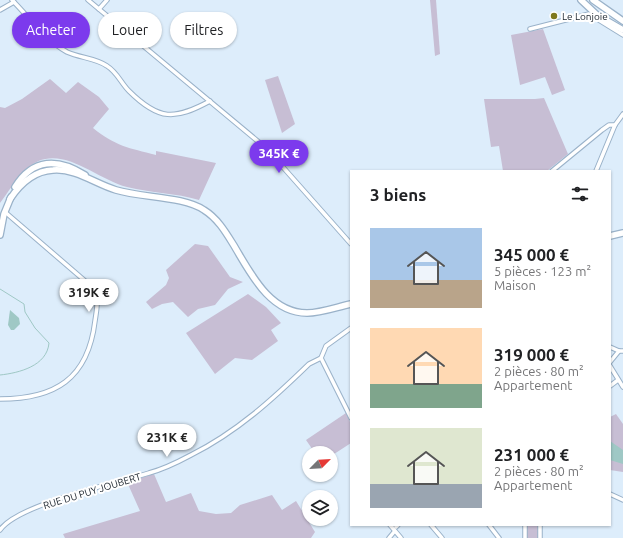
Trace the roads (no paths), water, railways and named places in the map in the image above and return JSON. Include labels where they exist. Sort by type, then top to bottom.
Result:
[{"type":"main road","points":[[581,0],[598,15],[623,30]]},
{"type":"main road","points":[[593,0],[623,20]]},
{"type":"main road","points":[[0,235],[4,210],[16,185],[25,174],[35,168],[47,164],[60,164],[71,167],[97,182],[125,193],[185,202],[205,210],[223,229],[265,292],[289,310],[308,313],[350,304]]},
{"type":"main road","points":[[611,236],[623,233]]},
{"type":"street","points":[[88,0],[266,148],[350,243]]},
{"type":"street","points":[[99,9],[107,0]]},
{"type":"street","points":[[0,10],[13,1],[48,39],[76,56],[107,65],[129,91],[158,112],[165,115],[179,115],[210,101]]},
{"type":"street","points":[[530,29],[589,14],[623,34]]},
{"type":"street","points":[[596,170],[615,125],[623,114]]},
{"type":"street","points":[[553,170],[602,130],[609,125],[615,125]]},
{"type":"street","points":[[0,399],[21,399],[37,396],[57,388],[76,371],[82,364],[91,343],[98,300],[96,291],[91,286],[4,210]]},
{"type":"street","points":[[350,329],[326,346],[320,358],[350,416]]},
{"type":"street","points":[[611,347],[621,351],[611,361]]},
{"type":"street","name":"RUE DU PUY JOUBERT","points":[[0,530],[12,520],[40,506],[151,473],[193,454],[250,419],[309,364],[320,358]]},
{"type":"street","points":[[611,368],[623,388]]},
{"type":"street","points":[[611,385],[618,380]]},
{"type":"street","points":[[611,494],[623,500]]},
{"type":"street","points":[[391,526],[394,532],[401,538]]},
{"type":"street","points":[[432,526],[442,538]]},
{"type":"street","points":[[490,526],[499,538]]},
{"type":"street","points":[[525,526],[526,538]]},
{"type":"street","points":[[540,526],[540,538]]},
{"type":"street","points":[[389,538],[394,532]]},
{"type":"waterway","points":[[0,289],[24,304],[25,312],[35,328],[49,343],[47,351],[38,363],[23,370],[0,375]]},
{"type":"place","name":"Le Lonjoie","points":[[554,16]]}]
